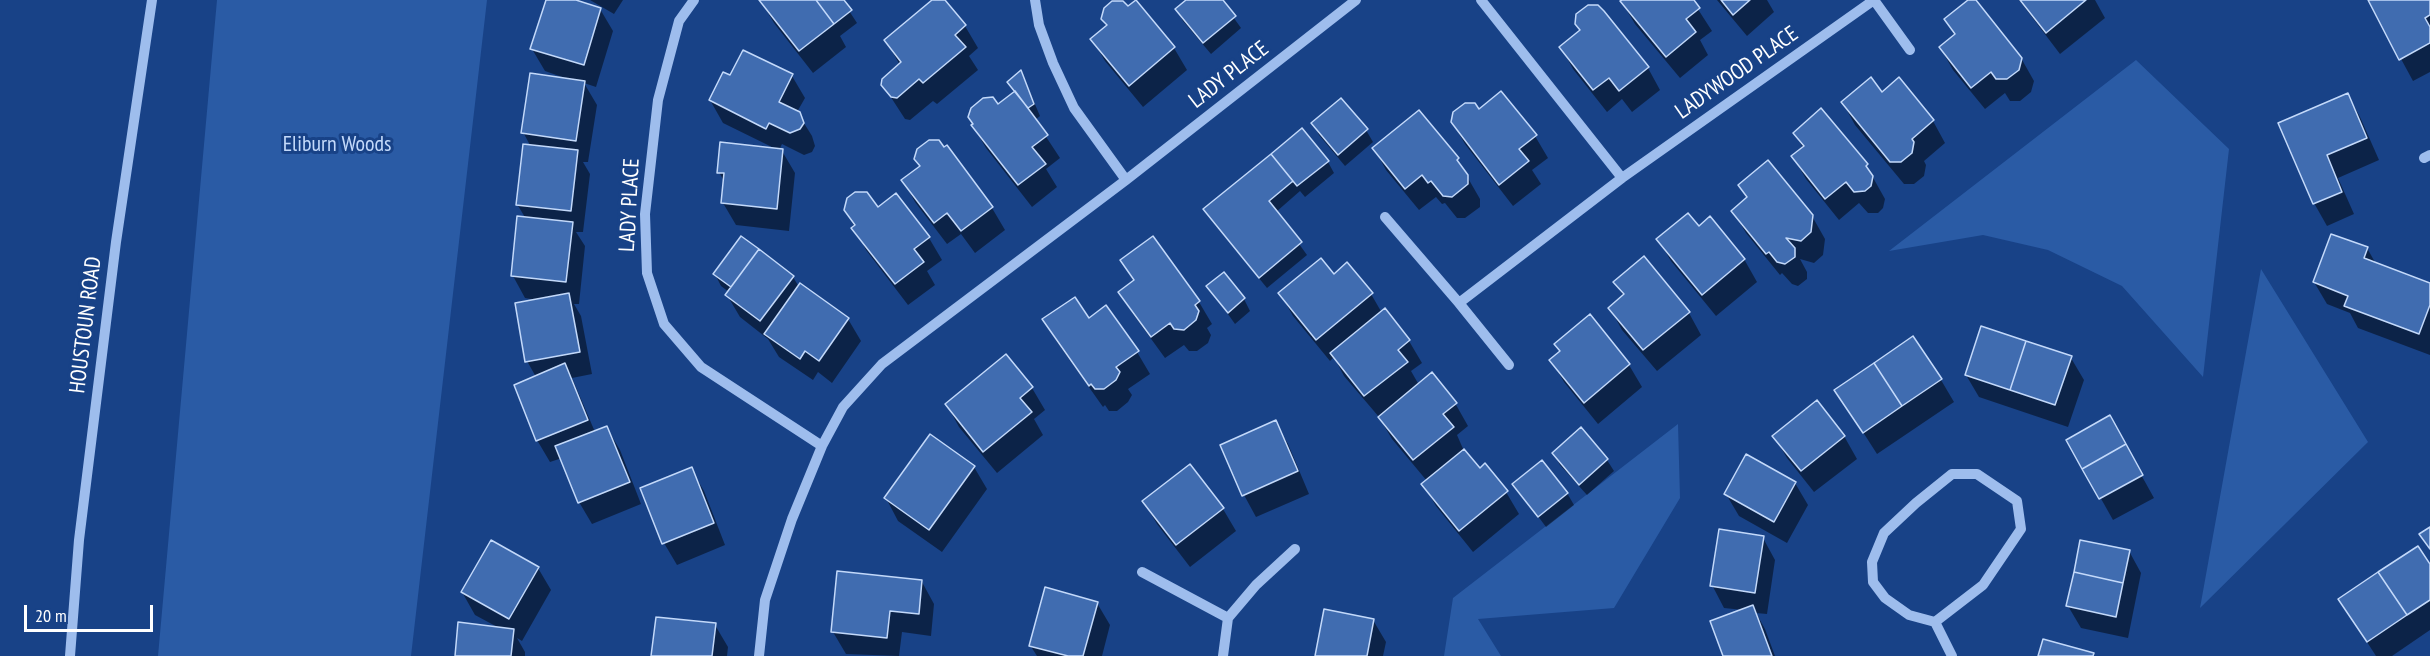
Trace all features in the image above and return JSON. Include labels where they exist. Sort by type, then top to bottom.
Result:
[{"type":"street","name":"HOUSTOUN ROAD","points":[[70,656],[79,540],[116,242],[152,0]]},
{"type":"street","name":"LADY PLACE","points":[[694,0],[680,21],[658,100],[645,214],[647,273],[664,324],[701,367],[822,446]]},
{"type":"street","points":[[1035,0],[1039,25],[1053,63],[1074,108],[1126,180]]},
{"type":"street","name":"LADY PLACE","points":[[759,656],[765,600],[792,519],[822,446],[843,407],[882,364],[1126,180],[1356,0]]},
{"type":"street","points":[[1481,0],[1622,178]]},
{"type":"street","name":"LADYWOOD PLACE","points":[[1459,303],[1622,178],[1874,0],[1910,50]]},
{"type":"street","points":[[1385,218],[1509,365]]},
{"type":"street","points":[[1935,622],[1983,585],[2021,529],[2017,501],[1977,474],[1952,474],[1916,503],[1884,533],[1872,562],[1873,582],[1885,598],[1909,615],[1935,622],[1952,656]]},
{"type":"street","points":[[1222,656],[1228,618],[1256,585],[1295,549]]},
{"type":"street","points":[[1142,573],[1228,618]]},
{"type":"green space","name":"Eliburn Woods","points":[[217,0],[487,0],[411,656],[158,656]]},
{"type":"green space","points":[[2136,60],[2229,149],[2203,377],[2122,286],[2048,250],[1983,235],[1889,251]]},
{"type":"green space","points":[[2261,269],[2368,442],[2200,608]]},
{"type":"green space","points":[[1678,424],[1680,498],[1614,608],[1478,619],[1501,656],[1444,656],[1453,598]]},
{"type":"building","points":[[546,0],[576,0],[601,8],[584,65],[530,49]]},
{"type":"building","points":[[759,0],[816,0],[834,24],[799,51]]},
{"type":"building","points":[[816,0],[844,0],[852,10],[834,24]]},
{"type":"building","points":[[932,0],[945,0],[966,25],[955,35],[966,47],[923,83],[919,79],[897,98],[891,97],[881,85],[882,79],[901,62],[884,40]]},
{"type":"building","points":[[1136,0],[1175,47],[1129,86],[1090,39],[1107,25],[1101,19],[1104,8],[1112,1],[1123,1],[1128,6]]},
{"type":"building","points":[[1186,0],[1223,0],[1236,16],[1203,43],[1175,9]]},
{"type":"building","points":[[1694,0],[1700,8],[1686,19],[1696,32],[1666,57],[1620,1]]},
{"type":"building","points":[[1721,0],[1750,0],[1733,15]]},
{"type":"building","points":[[1968,0],[1976,0],[2022,58],[2019,70],[2007,79],[1996,79],[1991,72],[1971,88],[1939,47],[1955,34],[1944,19]]},
{"type":"building","points":[[2020,0],[2086,0],[2046,33]]},
{"type":"building","points":[[2368,0],[2430,0],[2430,15],[2425,18],[2430,27],[2430,43],[2399,60]]},
{"type":"building","points":[[1588,5],[1598,5],[1604,11],[1649,67],[1619,91],[1609,78],[1593,90],[1559,47],[1580,30],[1575,24],[1576,14]]},
{"type":"building","points":[[743,50],[793,74],[779,102],[800,112],[804,123],[800,129],[790,133],[769,123],[766,129],[709,100],[723,72],[730,75]]},
{"type":"building","points":[[1021,70],[1034,104],[1028,108],[1007,82]]},
{"type":"building","points":[[530,73],[585,81],[576,141],[521,133]]},
{"type":"building","points":[[1871,77],[1882,92],[1899,77],[1934,120],[1912,139],[1914,142],[1912,153],[1901,162],[1890,162],[1841,102]]},
{"type":"building","points":[[1015,91],[1048,135],[1032,147],[1046,164],[1018,185],[971,125],[973,124],[968,117],[971,108],[983,98],[993,97],[998,104]]},
{"type":"building","points":[[1501,91],[1537,135],[1519,149],[1529,161],[1499,185],[1451,122],[1453,112],[1465,103],[1475,103],[1479,109]]},
{"type":"building","points":[[2348,93],[2367,138],[2327,155],[2342,192],[2313,204],[2278,123]]},
{"type":"building","points":[[1341,98],[1368,129],[1338,155],[1311,123]]},
{"type":"building","points":[[1821,108],[1868,164],[1866,166],[1873,176],[1871,186],[1865,191],[1854,192],[1846,182],[1825,199],[1791,156],[1804,146],[1793,133]]},
{"type":"building","points":[[1419,110],[1459,158],[1457,160],[1468,175],[1468,184],[1452,197],[1443,196],[1431,181],[1428,183],[1422,175],[1405,189],[1372,148]]},
{"type":"building","points":[[1302,128],[1329,161],[1297,186],[1271,154]]},
{"type":"building","points":[[929,140],[939,140],[944,147],[947,145],[993,207],[961,231],[947,213],[934,223],[901,180],[920,166],[914,159],[917,149]]},
{"type":"building","points":[[720,142],[783,149],[777,209],[721,203],[724,173],[717,173]]},
{"type":"building","points":[[523,144],[578,150],[571,211],[516,205]]},
{"type":"building","points":[[1271,154],[1293,181],[1269,201],[1302,242],[1259,278],[1203,209]]},
{"type":"building","points":[[1768,160],[1813,215],[1811,232],[1801,241],[1786,238],[1795,248],[1795,257],[1785,264],[1777,262],[1769,252],[1766,254],[1731,211],[1747,197],[1738,185]]},
{"type":"building","points":[[855,192],[867,192],[878,207],[896,193],[930,237],[914,249],[924,262],[895,284],[851,228],[855,225],[844,210],[847,198]]},
{"type":"building","points":[[1688,213],[1699,226],[1710,216],[1745,259],[1702,295],[1656,239]]},
{"type":"building","points":[[517,216],[573,222],[566,282],[511,276]]},
{"type":"building","points":[[2331,234],[2368,247],[2364,258],[2430,283],[2430,305],[2419,334],[2344,306],[2348,296],[2313,282]]},
{"type":"building","points":[[741,236],[759,249],[731,287],[713,274]]},
{"type":"building","points":[[1153,236],[1200,301],[1195,305],[1199,311],[1196,320],[1184,330],[1174,329],[1170,323],[1151,337],[1118,292],[1134,280],[1120,260]]},
{"type":"building","points":[[759,249],[794,276],[760,321],[725,295]]},
{"type":"building","points":[[1644,256],[1690,312],[1643,350],[1608,308],[1624,294],[1613,282]]},
{"type":"building","points":[[1321,258],[1334,274],[1347,262],[1373,293],[1316,340],[1278,293]]},
{"type":"building","points":[[1224,272],[1245,298],[1228,313],[1206,286]]},
{"type":"building","points":[[800,283],[849,318],[819,361],[805,351],[800,359],[764,334]]},
{"type":"building","points":[[569,293],[580,352],[525,362],[515,303]]},
{"type":"building","points":[[1075,297],[1089,318],[1106,305],[1139,351],[1116,367],[1120,372],[1116,380],[1104,389],[1095,389],[1091,384],[1089,386],[1042,319]]},
{"type":"building","points":[[1385,308],[1410,340],[1398,350],[1408,362],[1364,396],[1330,353]]},
{"type":"building","points":[[1590,314],[1630,364],[1584,403],[1549,360],[1560,351],[1554,344]]},
{"type":"building","points":[[1981,326],[2026,341],[2010,390],[1965,375]]},
{"type":"building","points":[[1913,336],[1942,379],[1902,406],[1874,363]]},
{"type":"building","points":[[2026,341],[2072,356],[2055,405],[2010,390]]},
{"type":"building","points":[[1006,354],[1033,387],[1020,398],[1032,412],[983,452],[945,404]]},
{"type":"building","points":[[565,363],[588,420],[536,441],[514,385]]},
{"type":"building","points":[[1874,363],[1902,406],[1863,433],[1834,390]]},
{"type":"building","points":[[1432,372],[1457,403],[1443,414],[1454,427],[1413,460],[1378,417]]},
{"type":"building","points":[[1817,400],[1845,436],[1801,471],[1772,436]]},
{"type":"building","points":[[2110,415],[2126,444],[2082,469],[2066,440]]},
{"type":"building","points":[[1276,420],[1298,471],[1242,496],[1220,445]]},
{"type":"building","points":[[607,426],[630,482],[578,503],[555,446]]},
{"type":"building","points":[[1581,427],[1608,459],[1579,485],[1552,453]]},
{"type":"building","points":[[930,434],[975,466],[929,530],[884,498]]},
{"type":"building","points":[[2126,444],[2143,475],[2099,499],[2082,469]]},
{"type":"building","points":[[1464,449],[1480,468],[1485,463],[1508,491],[1459,531],[1421,484]]},
{"type":"building","points":[[1746,454],[1796,482],[1774,522],[1724,494]]},
{"type":"building","points":[[1542,460],[1568,493],[1538,517],[1512,484]]},
{"type":"building","points":[[1190,464],[1224,508],[1176,545],[1142,501]]},
{"type":"building","points":[[692,467],[714,523],[662,544],[640,488]]},
{"type":"building","points":[[2430,527],[2430,549],[2419,534]]},
{"type":"building","points":[[1719,529],[1764,536],[1755,593],[1710,586]]},
{"type":"building","points":[[491,540],[539,567],[509,619],[461,592]]},
{"type":"building","points":[[2080,540],[2130,550],[2123,583],[2074,572]]},
{"type":"building","points":[[2418,546],[2430,564],[2430,600],[2407,615],[2378,572]]},
{"type":"building","points":[[837,571],[922,580],[919,614],[890,611],[887,638],[831,632]]},
{"type":"building","points":[[2074,572],[2123,583],[2116,617],[2066,606]]},
{"type":"building","points":[[2378,572],[2407,615],[2367,642],[2338,599]]},
{"type":"building","points":[[1045,587],[1098,602],[1083,656],[1068,656],[1029,646]]},
{"type":"building","points":[[1753,605],[1772,656],[1723,656],[1710,621]]},
{"type":"building","points":[[1324,609],[1374,619],[1367,656],[1315,656]]},
{"type":"building","points":[[656,617],[716,623],[712,656],[651,656]]},
{"type":"building","points":[[458,622],[514,629],[511,656],[455,656]]},
{"type":"building","points":[[2043,639],[2094,653],[2093,656],[2038,656]]}]
